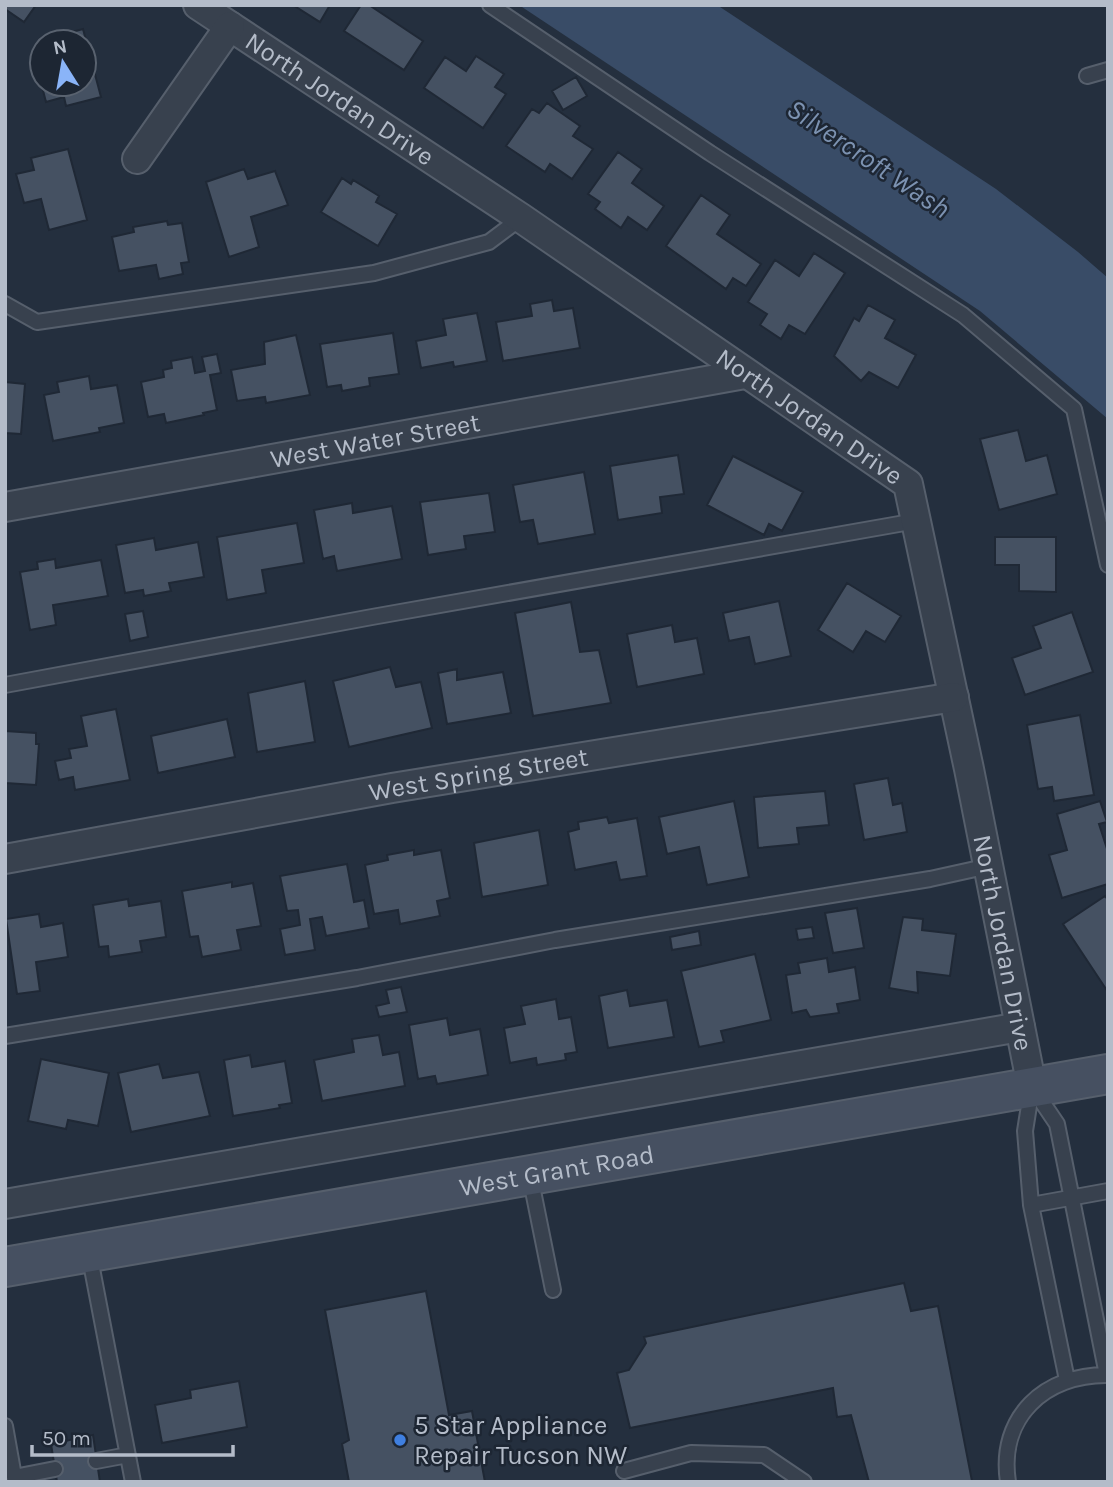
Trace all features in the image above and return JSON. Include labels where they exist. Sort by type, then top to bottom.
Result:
[{"type":"main road","name":"West Grant Road","points":[[5,1267],[1108,1074]]},
{"type":"street","name":"North Jordan Drive","points":[[198,5],[521,218],[908,484],[989,866],[1032,1087]]},
{"type":"street","points":[[137,159],[230,26]]},
{"type":"street","name":"West Water Street","points":[[5,507],[745,374]]},
{"type":"street","name":"West Spring Street","points":[[5,859],[392,788],[954,697]]},
{"type":"street","points":[[5,1204],[1020,1027]]},
{"type":"lane","points":[[490,5],[710,153],[963,315],[1074,409],[1108,565]]},
{"type":"lane","points":[[1087,76],[1108,70]]},
{"type":"lane","points":[[5,304],[37,322],[374,273],[489,242],[521,218]]},
{"type":"lane","points":[[5,685],[916,521]]},
{"type":"lane","points":[[5,1036],[357,978],[569,938],[930,879],[989,866]]},
{"type":"lane","points":[[1008,1482],[1006,1465],[1011,1436],[1024,1410],[1051,1387],[1067,1380],[1087,1375],[1108,1375],[1057,1124],[1032,1087]]},
{"type":"lane","points":[[1032,1087],[1025,1131],[1031,1206],[1067,1380]]},
{"type":"lane","points":[[530,1175],[553,1290]]},
{"type":"lane","points":[[1031,1206],[1108,1191]]},
{"type":"lane","points":[[89,1252],[132,1482]]},
{"type":"lane","points":[[5,1426],[15,1479],[55,1469]]},
{"type":"lane","points":[[624,1471],[691,1453],[764,1455],[804,1482]]},
{"type":"lane","points":[[96,1461],[128,1455]]},
{"type":"water","name":"Silvercroft Wash","points":[[519,5],[717,5],[996,189],[1108,278],[1108,419],[980,311]]},
{"type":"building","points":[[5,5],[36,5],[24,22],[5,9]]},
{"type":"building","points":[[293,5],[330,5],[320,22]]},
{"type":"building","points":[[361,5],[369,5],[423,41],[404,70],[344,31]]},
{"type":"building","points":[[476,56],[504,74],[495,87],[506,94],[483,128],[424,88],[445,57],[466,71]]},
{"type":"building","points":[[576,77],[587,96],[563,110],[552,91]]},
{"type":"building","points":[[45,98],[60,98],[46,102]]},
{"type":"building","points":[[64,98],[97,98],[66,106]]},
{"type":"building","points":[[547,103],[580,126],[573,136],[593,149],[572,179],[550,164],[545,172],[506,146],[532,109],[539,113]]},
{"type":"building","points":[[68,149],[87,220],[49,230],[41,199],[24,203],[16,174],[34,170],[31,158]]},
{"type":"building","points":[[618,152],[642,169],[632,183],[664,206],[647,230],[628,217],[621,228],[595,209],[600,202],[588,194]]},
{"type":"building","points":[[244,169],[248,179],[275,171],[288,205],[251,217],[259,247],[229,257],[206,182]]},
{"type":"building","points":[[342,178],[351,184],[353,180],[379,196],[376,202],[397,214],[378,246],[321,212]]},
{"type":"building","points":[[701,195],[730,215],[717,234],[761,264],[746,286],[733,278],[726,289],[666,246]]},
{"type":"building","points":[[167,221],[168,225],[182,223],[189,262],[181,263],[183,274],[159,279],[156,265],[119,271],[112,237],[134,232],[133,227]]},
{"type":"building","points":[[814,253],[845,273],[805,334],[789,325],[781,339],[760,325],[767,314],[748,302],[775,260],[799,276]]},
{"type":"building","points":[[552,300],[554,311],[573,308],[580,348],[503,361],[496,322],[532,316],[530,304]]},
{"type":"building","points":[[868,305],[895,320],[885,338],[916,355],[898,388],[869,372],[861,381],[834,356],[854,318],[859,321]]},
{"type":"building","points":[[477,313],[487,361],[454,367],[453,362],[421,368],[416,341],[446,335],[443,319]]},
{"type":"building","points":[[393,333],[399,374],[369,378],[370,386],[342,391],[341,385],[327,387],[320,344]]},
{"type":"building","points":[[296,335],[310,395],[266,403],[265,397],[237,401],[231,370],[265,364],[264,342]]},
{"type":"building","points":[[217,354],[221,373],[210,375],[217,410],[166,423],[164,414],[148,417],[141,382],[164,377],[163,370],[172,368],[171,361],[192,357],[195,373],[205,371],[202,357]]},
{"type":"building","points":[[89,376],[91,389],[117,385],[124,423],[99,428],[100,432],[53,441],[44,395],[59,392],[57,382]]},
{"type":"building","points":[[5,382],[25,384],[21,434],[5,433]]},
{"type":"building","points":[[1018,430],[1026,461],[1047,455],[1057,494],[999,510],[980,439]]},
{"type":"building","points":[[678,455],[684,494],[660,497],[662,513],[618,520],[610,466]]},
{"type":"building","points":[[733,456],[803,492],[782,531],[769,524],[764,535],[707,505]]},
{"type":"building","points":[[584,472],[595,534],[538,544],[533,520],[520,522],[513,485]]},
{"type":"building","points":[[489,493],[495,532],[464,536],[466,549],[428,555],[420,502]]},
{"type":"building","points":[[352,503],[353,513],[392,506],[402,559],[337,571],[334,556],[323,559],[314,510]]},
{"type":"building","points":[[297,523],[304,563],[262,570],[266,593],[227,600],[217,537]]},
{"type":"building","points":[[995,537],[1056,537],[1056,592],[1019,591],[1019,565],[995,565]]},
{"type":"building","points":[[154,538],[156,550],[198,542],[204,577],[169,583],[171,591],[144,596],[143,590],[125,593],[116,545]]},
{"type":"building","points":[[55,559],[56,568],[101,560],[108,596],[53,605],[56,625],[30,630],[20,572],[38,569],[37,562]]},
{"type":"building","points":[[847,583],[901,616],[885,642],[866,631],[853,652],[818,630]]},
{"type":"building","points":[[779,601],[791,656],[755,664],[749,637],[729,641],[723,613]]},
{"type":"building","points":[[571,602],[580,652],[599,650],[611,703],[533,716],[515,613]]},
{"type":"building","points":[[143,611],[148,637],[130,641],[125,614]]},
{"type":"building","points":[[1072,612],[1093,672],[1025,695],[1012,658],[1041,648],[1033,626]]},
{"type":"building","points":[[672,625],[675,642],[697,638],[704,674],[637,687],[627,634]]},
{"type":"building","points":[[390,667],[396,687],[421,682],[432,728],[349,747],[333,681]]},
{"type":"building","points":[[457,669],[457,680],[503,672],[511,713],[447,724],[438,673]]},
{"type":"building","points":[[305,681],[315,742],[257,752],[248,693]]},
{"type":"building","points":[[116,709],[130,780],[75,790],[73,777],[59,780],[55,761],[71,758],[69,749],[87,746],[81,716]]},
{"type":"building","points":[[1080,715],[1094,795],[1054,801],[1052,787],[1038,789],[1027,725]]},
{"type":"building","points":[[227,719],[235,757],[158,773],[151,736]]},
{"type":"building","points":[[5,731],[36,733],[36,744],[39,744],[36,785],[6,783],[5,788]]},
{"type":"building","points":[[888,778],[893,805],[902,803],[907,832],[864,840],[854,784]]},
{"type":"building","points":[[825,791],[829,825],[797,828],[799,844],[758,848],[754,797]]},
{"type":"building","points":[[734,801],[749,877],[707,885],[699,847],[667,854],[659,817]]},
{"type":"building","points":[[1100,801],[1107,822],[1099,824],[1108,852],[1108,884],[1062,898],[1049,855],[1067,850],[1057,814]]},
{"type":"building","points":[[607,817],[609,823],[637,818],[647,876],[620,880],[616,862],[575,870],[568,832],[579,829],[578,822]]},
{"type":"building","points":[[539,830],[548,885],[482,897],[474,843]]},
{"type":"building","points":[[414,850],[414,855],[441,850],[450,898],[437,901],[440,916],[400,924],[398,910],[374,914],[365,865],[388,860],[387,855]]},
{"type":"building","points":[[347,864],[354,902],[364,900],[369,928],[326,936],[322,917],[310,919],[315,950],[285,955],[280,929],[300,925],[298,910],[287,911],[280,876]]},
{"type":"building","points":[[232,882],[232,887],[253,883],[261,926],[237,930],[241,950],[202,957],[198,936],[190,937],[182,891]]},
{"type":"building","points":[[1105,896],[1108,900],[1108,992],[1063,924]]},
{"type":"building","points":[[128,899],[129,906],[161,901],[166,937],[140,941],[142,952],[109,957],[108,946],[99,947],[93,905]]},
{"type":"building","points":[[857,908],[864,948],[833,953],[825,913]]},
{"type":"building","points":[[39,914],[41,927],[63,923],[68,957],[36,962],[40,991],[17,994],[6,919]]},
{"type":"building","points":[[903,917],[923,919],[922,930],[956,934],[950,976],[917,972],[918,993],[889,988]]},
{"type":"building","points":[[812,927],[814,938],[798,940],[796,929]]},
{"type":"building","points":[[699,931],[701,945],[672,950],[670,937]]},
{"type":"building","points":[[755,954],[771,1020],[721,1031],[724,1042],[699,1047],[681,971]]},
{"type":"building","points":[[827,958],[829,972],[855,967],[860,1000],[837,1004],[839,1013],[810,1017],[806,1010],[792,1013],[786,975],[800,973],[798,963]]},
{"type":"building","points":[[401,987],[407,1012],[379,1017],[376,1006],[389,1003],[386,990]]},
{"type":"building","points":[[627,990],[630,1006],[667,1000],[674,1037],[608,1048],[599,996]]},
{"type":"building","points":[[556,999],[559,1019],[571,1017],[577,1052],[565,1054],[566,1060],[537,1065],[536,1058],[510,1063],[504,1028],[525,1024],[521,1006]]},
{"type":"building","points":[[447,1018],[450,1035],[480,1029],[488,1075],[437,1084],[435,1076],[418,1079],[409,1025]]},
{"type":"building","points":[[379,1035],[383,1055],[399,1052],[405,1086],[322,1101],[314,1060],[354,1052],[352,1039]]},
{"type":"building","points":[[250,1055],[252,1067],[285,1061],[292,1103],[279,1105],[280,1108],[233,1116],[224,1060]]},
{"type":"building","points":[[41,1059],[109,1073],[98,1126],[68,1120],[66,1129],[28,1121]]},
{"type":"building","points":[[159,1064],[163,1078],[199,1072],[210,1116],[131,1132],[118,1073]]},
{"type":"building","points":[[904,1283],[911,1311],[938,1306],[972,1481],[869,1482],[851,1415],[837,1417],[833,1388],[630,1428],[617,1373],[629,1370],[646,1343],[644,1337]]},
{"type":"building","points":[[426,1291],[449,1415],[472,1411],[485,1482],[349,1482],[342,1444],[349,1440],[325,1310]]},
{"type":"building","points":[[239,1381],[247,1427],[162,1443],[155,1405],[191,1398],[190,1390]]},
{"type":"building","points":[[93,1435],[100,1482],[57,1482],[51,1444]]},
{"type":"place","name":"5 Star Appliance Repair Tucson NW","points":[[400,1440]]}]
